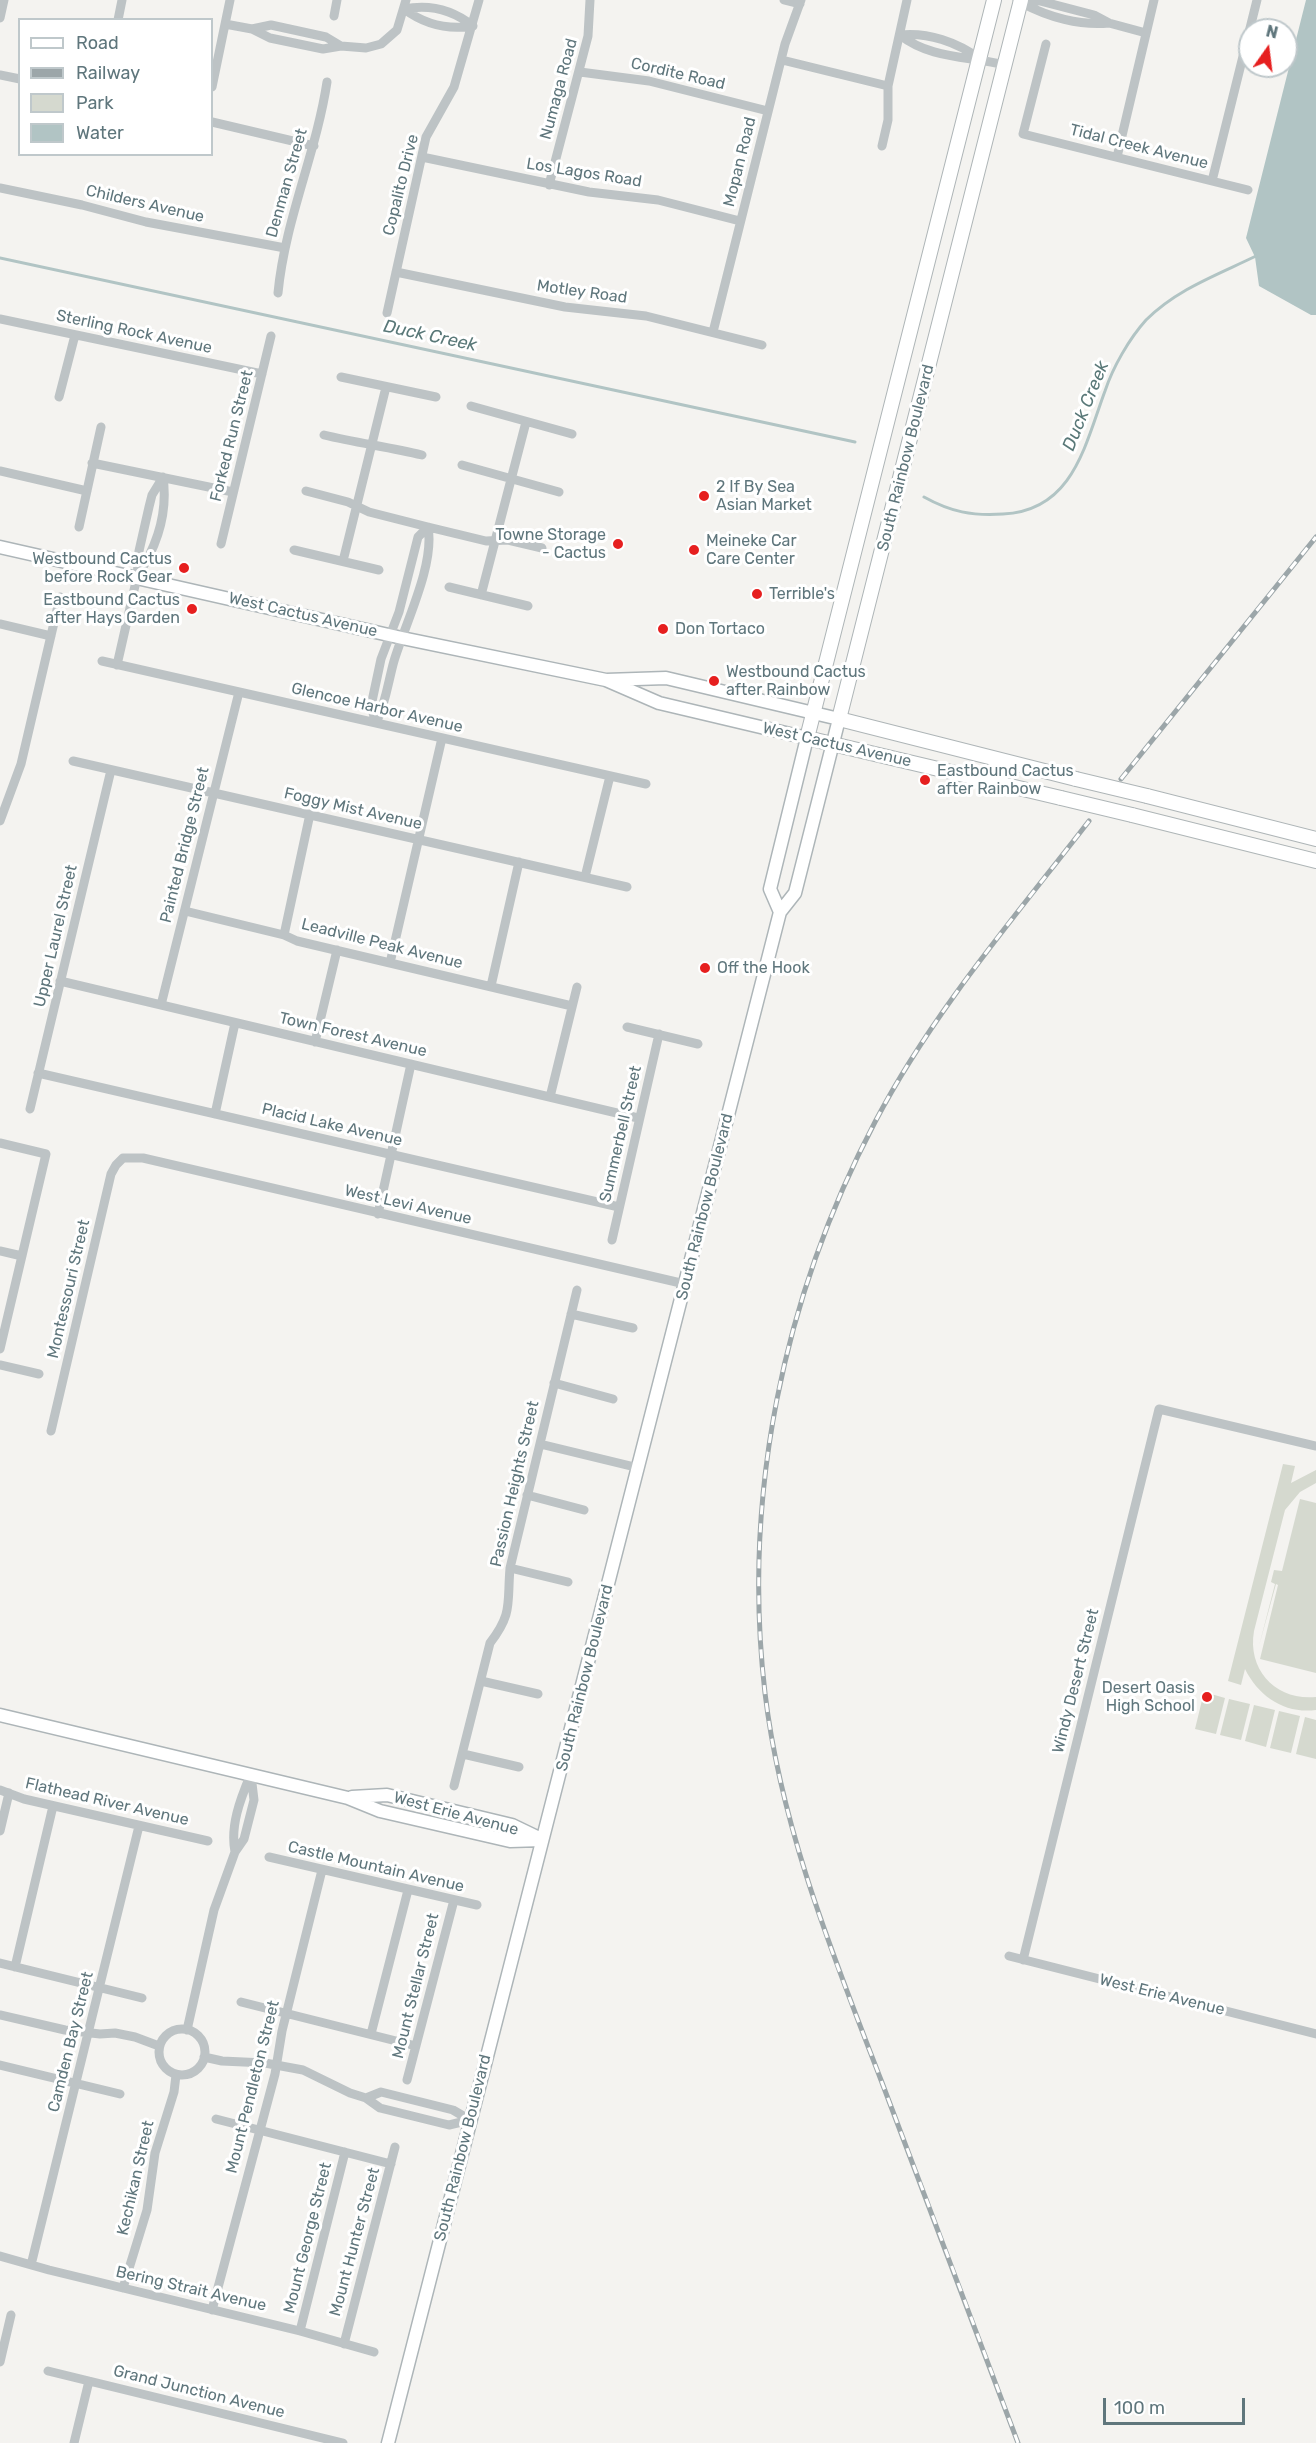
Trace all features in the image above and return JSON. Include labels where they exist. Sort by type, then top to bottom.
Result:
[{"type":"main road","name":"South Rainbow Boulevard","points":[[807,738],[994,0]]},
{"type":"main road","name":"South Rainbow Boulevard","points":[[839,719],[1005,65],[1018,0]]},
{"type":"main road","name":"West Cactus Avenue","points":[[839,719],[1316,838]]},
{"type":"main road","name":"West Cactus Avenue","points":[[807,738],[1316,861]]},
{"type":"street","points":[[0,18],[4,0]]},
{"type":"street","points":[[118,18],[122,0]]},
{"type":"street","points":[[213,82],[230,0]]},
{"type":"street","points":[[334,16],[337,0]]},
{"type":"street","name":"Copalito Drive","points":[[387,313],[426,137],[454,87],[479,0]]},
{"type":"street","name":"Numaga Road","points":[[549,185],[588,36],[590,0]]},
{"type":"street","points":[[784,0],[801,2]]},
{"type":"street","points":[[882,146],[888,120],[888,86],[907,0]]},
{"type":"street","points":[[1018,0],[1041,1],[1094,15],[1109,23],[1146,33]]},
{"type":"street","points":[[1117,157],[1154,0]]},
{"type":"street","points":[[1212,181],[1257,0]]},
{"type":"street","name":"Mopan Road","points":[[713,332],[768,111],[801,2]]},
{"type":"street","points":[[225,24],[252,29],[271,24],[326,37],[341,46],[366,48],[381,44],[398,30],[405,4]]},
{"type":"street","points":[[405,4],[459,15],[473,27]]},
{"type":"street","points":[[405,4],[417,19],[455,29],[473,27]]},
{"type":"street","points":[[900,36],[917,33],[961,45],[980,58],[1005,65]]},
{"type":"street","name":"Tidal Creek Avenue","points":[[1046,44],[1023,134],[1248,190]]},
{"type":"street","points":[[782,60],[888,86]]},
{"type":"street","name":"Cordite Road","points":[[580,72],[649,81],[768,111]]},
{"type":"street","points":[[0,75],[18,79]]},
{"type":"street","name":"Denman Street","points":[[278,293],[293,210],[314,146],[327,82]]},
{"type":"street","points":[[213,122],[314,146]]},
{"type":"street","name":"Los Lagos Road","points":[[422,157],[549,185],[657,200],[741,221]]},
{"type":"street","name":"Childers Avenue","points":[[0,188],[82,205],[137,220],[285,248]]},
{"type":"street","name":"Motley Road","points":[[396,272],[565,308],[620,312],[762,345]]},
{"type":"street","name":"Sterling Rock Avenue","points":[[0,319],[262,374]]},
{"type":"street","points":[[59,397],[75,334]]},
{"type":"street","name":"Forked Run Street","points":[[221,544],[271,336]]},
{"type":"street","points":[[340,377],[436,397]]},
{"type":"street","points":[[343,561],[386,387]]},
{"type":"street","points":[[471,406],[572,434]]},
{"type":"street","points":[[481,594],[526,422]]},
{"type":"street","points":[[79,527],[101,427]]},
{"type":"street","points":[[324,435],[422,455]]},
{"type":"street","points":[[92,462],[233,492]]},
{"type":"street","points":[[462,465],[559,492]]},
{"type":"street","points":[[0,471],[87,491]]},
{"type":"street","points":[[137,577],[152,553],[155,543],[166,499],[163,477]]},
{"type":"street","points":[[117,665],[137,577],[139,551],[149,507],[152,495],[163,477]]},
{"type":"street","points":[[306,491],[369,512],[428,527],[486,541],[508,540],[542,548]]},
{"type":"street","points":[[376,723],[371,706],[381,659],[411,615],[430,540],[428,527]]},
{"type":"street","points":[[376,723],[384,708],[396,636],[418,537],[428,527]]},
{"type":"street","name":"West Cactus Avenue","points":[[0,547],[396,636],[606,680],[659,703],[807,738]]},
{"type":"street","points":[[294,550],[379,570]]},
{"type":"street","points":[[449,587],[528,606]]},
{"type":"street","points":[[0,821],[18,773],[60,597]]},
{"type":"street","points":[[0,624],[51,636]]},
{"type":"street","name":"Glencoe Harbor Avenue","points":[[102,661],[646,784]]},
{"type":"street","name":"West Cactus Avenue","points":[[606,680],[666,678],[839,719]]},
{"type":"street","name":"Painted Bridge Street","points":[[161,1005],[238,692]]},
{"type":"street","name":"South Rainbow Boulevard","points":[[388,2443],[542,1840],[554,1802],[780,912],[795,893],[839,719]]},
{"type":"street","points":[[390,963],[442,738]]},
{"type":"street","name":"South Rainbow Boulevard","points":[[780,912],[770,889],[807,738]]},
{"type":"street","name":"Foggy Mist Avenue","points":[[73,761],[627,886]]},
{"type":"street","name":"Upper Laurel Street","points":[[30,1109],[111,770]]},
{"type":"street","points":[[585,877],[610,776]]},
{"type":"street","points":[[284,934],[310,814]]},
{"type":"street","points":[[491,986],[519,862]]},
{"type":"street","name":"Leadville Peak Avenue","points":[[185,910],[284,934],[297,940],[337,950],[573,1006]]},
{"type":"street","points":[[315,1042],[337,950]]},
{"type":"street","name":"Town Forest Avenue","points":[[60,981],[638,1118]]},
{"type":"street","points":[[550,1097],[577,987]]},
{"type":"street","points":[[215,1114],[235,1023]]},
{"type":"street","points":[[627,1027],[698,1044]]},
{"type":"street","name":"Summerbell Street","points":[[612,1239],[659,1034]]},
{"type":"street","points":[[378,1214],[411,1064]]},
{"type":"street","name":"Placid Lake Avenue","points":[[38,1073],[619,1207]]},
{"type":"street","points":[[0,1143],[45,1154],[0,1349]]},
{"type":"street","name":"West Levi Avenue","points":[[123,1158],[143,1158],[686,1284]]},
{"type":"street","name":"Montessouri Street","points":[[51,1431],[111,1174],[123,1158]]},
{"type":"street","points":[[0,1251],[22,1256]]},
{"type":"street","name":"Passion Heights Street","points":[[454,1786],[490,1643],[502,1627],[508,1612],[510,1568],[577,1290]]},
{"type":"street","points":[[571,1314],[633,1328]]},
{"type":"street","points":[[0,1365],[39,1374]]},
{"type":"street","points":[[554,1383],[613,1399]]},
{"type":"street","name":"Windy Desert Street","points":[[1023,1960],[1159,1409],[1316,1446]]},
{"type":"street","points":[[540,1444],[639,1468]]},
{"type":"street","points":[[528,1496],[584,1510]]},
{"type":"street","points":[[510,1568],[568,1582]]},
{"type":"street","points":[[481,1681],[538,1694]]},
{"type":"street","name":"West Erie Avenue","points":[[0,1715],[348,1798],[380,1811],[510,1841],[542,1840]]},
{"type":"street","points":[[463,1754],[519,1767]]},
{"type":"street","points":[[187,2030],[214,1910],[235,1852],[232,1837],[241,1797],[251,1775]]},
{"type":"street","points":[[0,1831],[5,1792]]},
{"type":"street","name":"Flathead River Avenue","points":[[5,1792],[53,1806],[208,1841]]},
{"type":"street","points":[[15,1967],[53,1806]]},
{"type":"street","name":"Camden Bay Street","points":[[32,2265],[139,1826]]},
{"type":"street","name":"Castle Mountain Avenue","points":[[269,1857],[477,1905]]},
{"type":"street","name":"Mount Pendleton Street","points":[[212,2310],[276,2064],[322,1870]]},
{"type":"street","points":[[371,2034],[408,1890]]},
{"type":"street","name":"Mount Stellar Street","points":[[407,2080],[454,1900]]},
{"type":"street","name":"West Erie Avenue","points":[[1009,1956],[1316,2034]]},
{"type":"street","points":[[0,1963],[142,1998]]},
{"type":"street","points":[[242,2002],[416,2046]]},
{"type":"street","points":[[0,2015],[65,2030],[115,2033],[135,2037],[159,2046]]},
{"type":"street","points":[[187,2030],[199,2037],[203,2043],[204,2057],[197,2070],[191,2073],[176,2074],[164,2067],[159,2054],[159,2046],[162,2040],[173,2031],[187,2030]]},
{"type":"street","points":[[204,2057],[222,2061],[276,2064],[303,2070],[352,2094],[366,2098],[380,2108],[449,2125],[470,2120]]},
{"type":"street","points":[[0,2064],[120,2094]]},
{"type":"street","name":"Kechikan Street","points":[[123,2288],[147,2210],[155,2153],[174,2092],[176,2074]]},
{"type":"street","points":[[366,2098],[381,2092],[453,2110],[470,2120]]},
{"type":"street","points":[[216,2119],[391,2164]]},
{"type":"street","name":"Mount Hunter Street","points":[[344,2344],[395,2147]]},
{"type":"street","name":"Mount George Street","points":[[300,2331],[345,2152]]},
{"type":"street","name":"Bering Strait Avenue","points":[[0,2256],[300,2331],[374,2352]]},
{"type":"street","points":[[0,2362],[2,2343],[11,2315]]},
{"type":"street","name":"Grand Junction Avenue","points":[[48,2371],[343,2443]]},
{"type":"street","points":[[74,2443],[89,2381]]},
{"type":"street","points":[[294,2443],[297,2432]]},
{"type":"green space","points":[[1283,1464],[1295,1466],[1291,1483],[1316,1470],[1316,1483],[1300,1492],[1285,1510],[1254,1631],[1253,1645],[1260,1671],[1268,1680],[1289,1694],[1316,1697],[1316,1710],[1294,1709],[1274,1702],[1258,1688],[1245,1669],[1241,1685],[1228,1681]]},
{"type":"green space","points":[[1300,1499],[1316,1503],[1316,1673],[1260,1659],[1278,1585],[1276,1584],[1259,1646],[1275,1584],[1271,1582],[1274,1570],[1282,1571]]},
{"type":"green space","points":[[1204,1692],[1225,1698],[1216,1734],[1195,1729]]},
{"type":"green space","points":[[1229,1699],[1250,1704],[1241,1740],[1220,1735]]},
{"type":"green space","points":[[1254,1705],[1275,1710],[1266,1747],[1245,1741]]},
{"type":"green space","points":[[1279,1711],[1300,1716],[1291,1753],[1270,1748]]},
{"type":"green space","points":[[1305,1717],[1316,1720],[1316,1759],[1296,1754]]},
{"type":"water","points":[[1306,0],[1316,0],[1316,315],[1311,315],[1259,286],[1255,257],[1246,238],[1286,78],[1298,78],[1298,32]]},
{"type":"waterway","name":"Duck Creek","points":[[924,497],[962,512],[981,514],[1003,514],[1027,510],[1046,501],[1061,488],[1073,472],[1112,372],[1128,344],[1146,320],[1184,291],[1256,256]]},
{"type":"waterway","name":"Duck Creek","points":[[0,258],[855,442]]},
{"type":"railway","points":[[1121,779],[1316,537]]},
{"type":"railway","points":[[1018,2443],[827,1938],[796,1842],[783,1793],[765,1693],[759,1619],[760,1546],[765,1472],[777,1400],[794,1328],[816,1257],[843,1189],[897,1082],[948,1004],[1089,821]]},
{"type":"place","name":"2 If By Sea Asian Market","points":[[704,496]]},
{"type":"place","name":"Towne Storage - Cactus","points":[[618,544]]},
{"type":"place","name":"Meineke Car Care Center","points":[[694,550]]},
{"type":"place","name":"Westbound Cactus before Rock Gear","points":[[184,568]]},
{"type":"place","name":"Terrible's","points":[[757,594]]},
{"type":"place","name":"Eastbound Cactus after Hays Garden","points":[[192,609]]},
{"type":"place","name":"Don Tortaco","points":[[663,629]]},
{"type":"place","name":"Westbound Cactus after Rainbow","points":[[714,681]]},
{"type":"place","name":"Eastbound Cactus after Rainbow","points":[[925,780]]},
{"type":"place","name":"Off the Hook","points":[[705,968]]},
{"type":"place","name":"Desert Oasis High School","points":[[1207,1697]]}]
